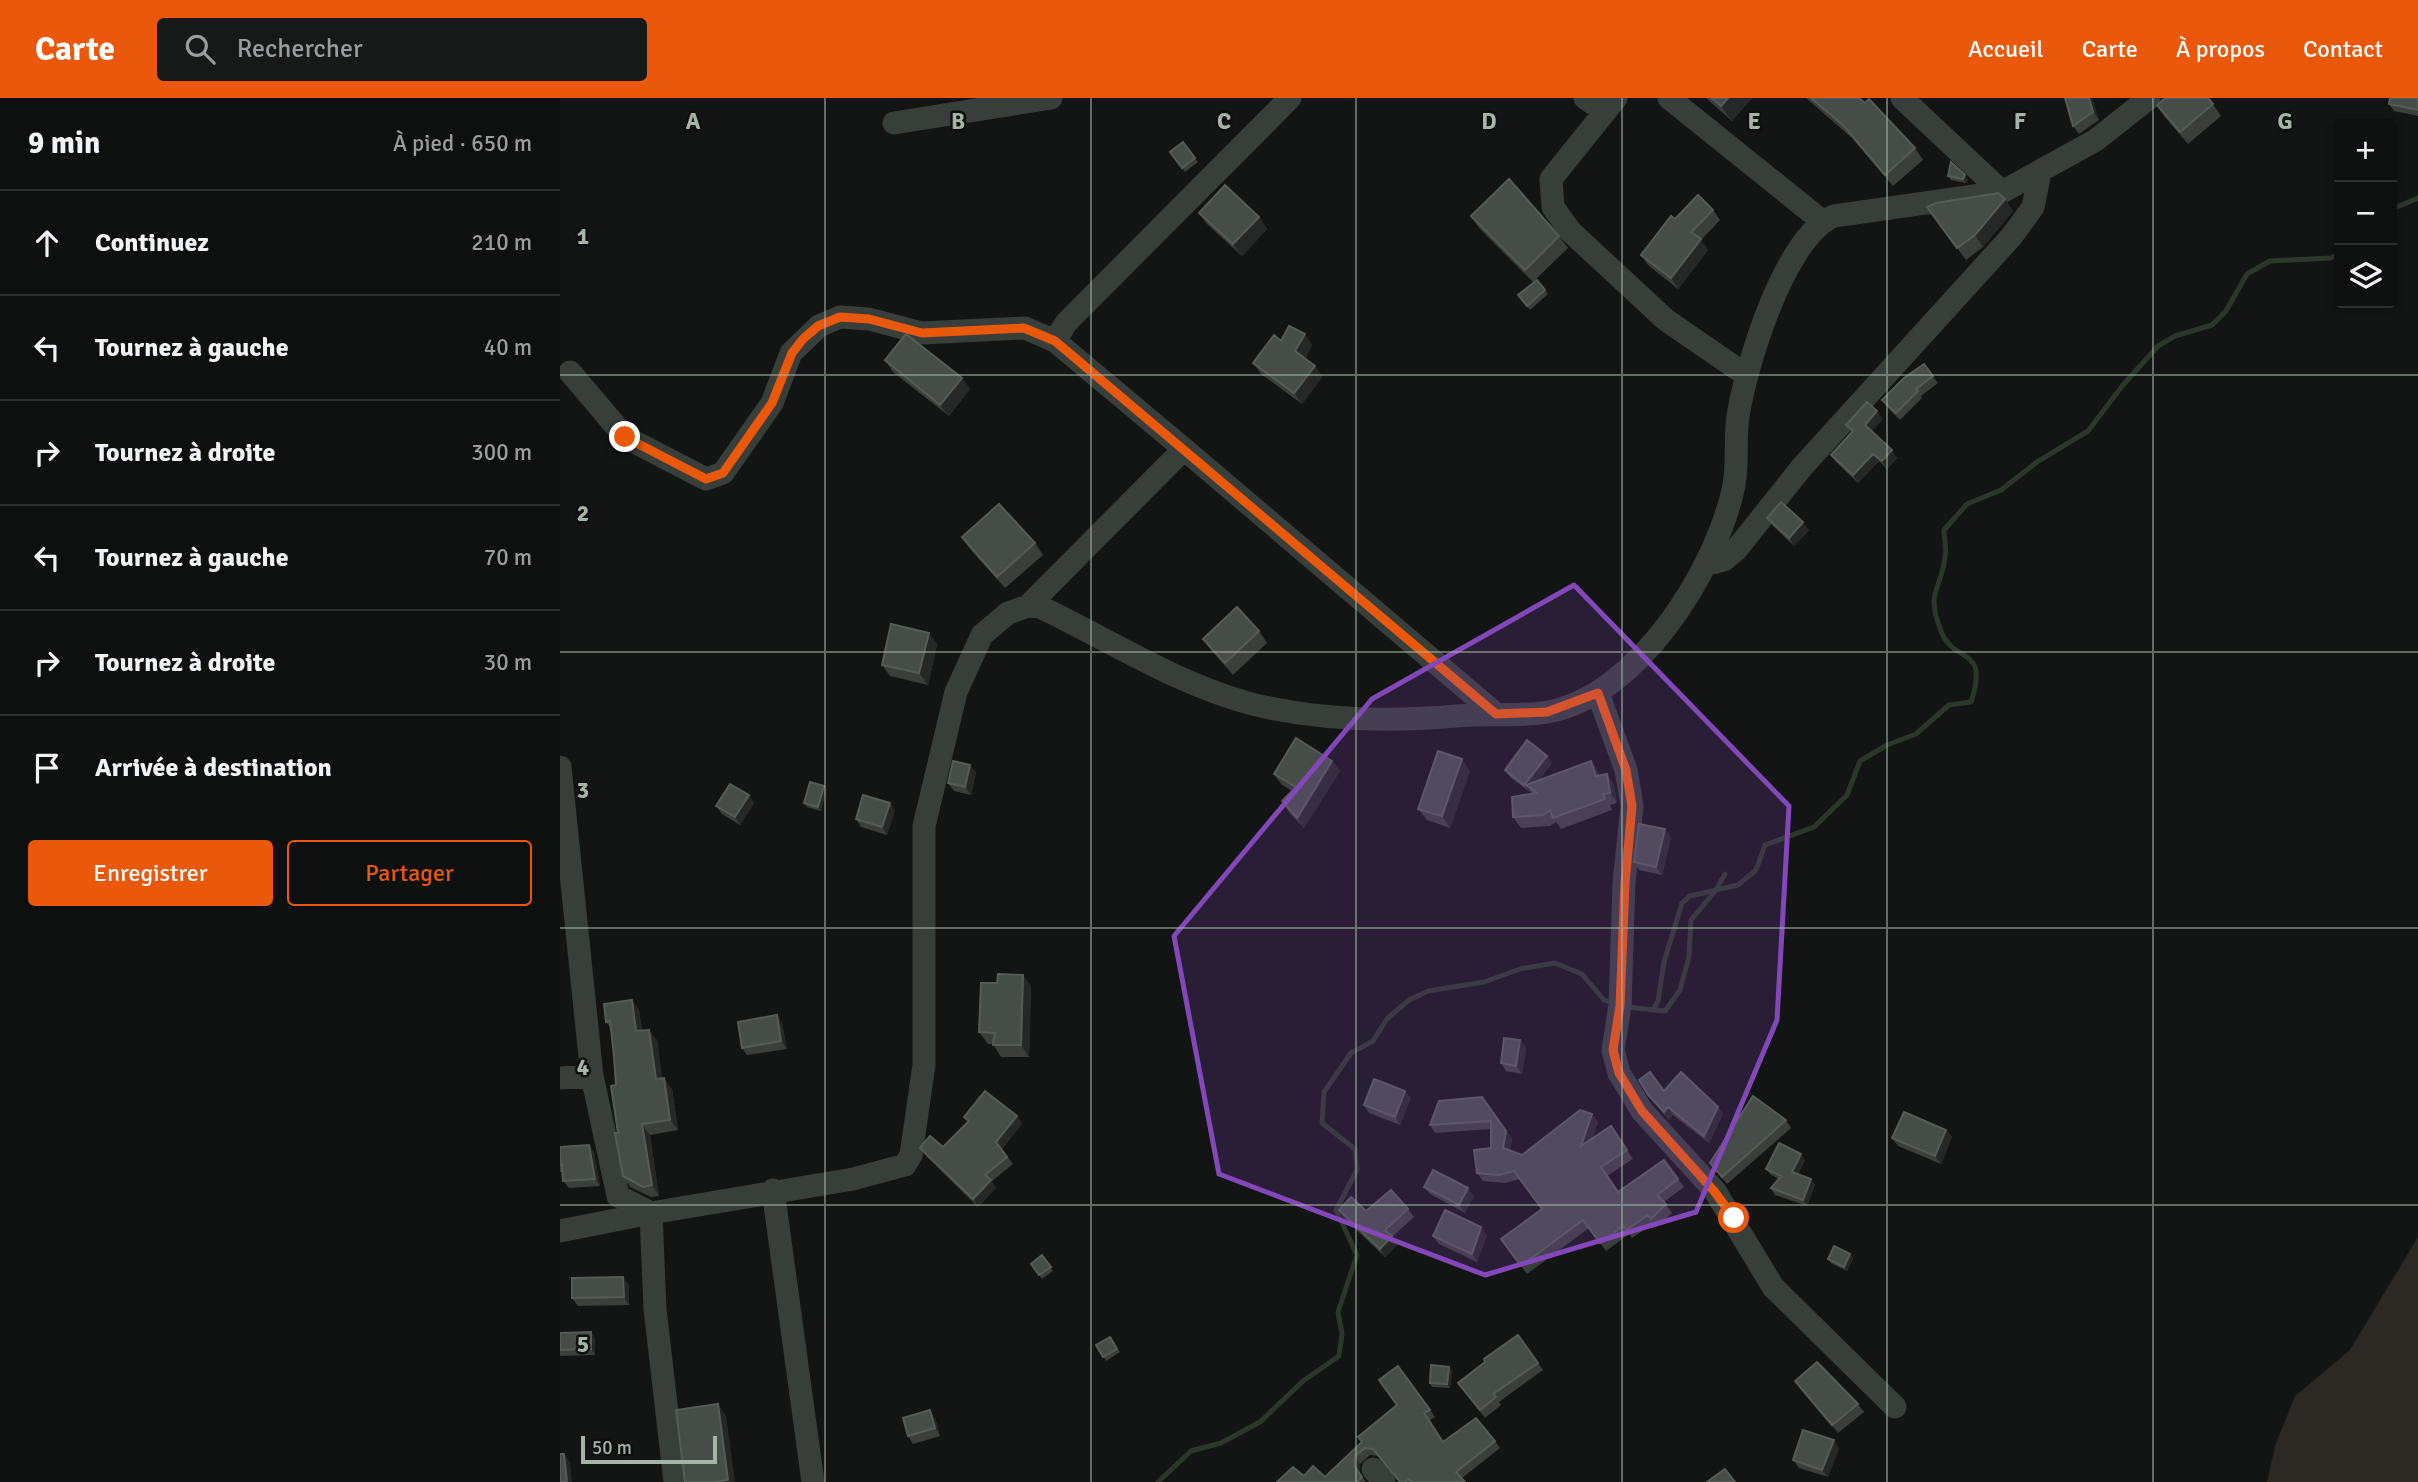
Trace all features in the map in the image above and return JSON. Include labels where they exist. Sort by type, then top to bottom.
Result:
[{"type":"street","points":[[894,123],[1051,98]]},
{"type":"street","points":[[1055,341],[1066,323],[1290,98]]},
{"type":"street","points":[[1585,98],[1610,104],[1551,178],[1553,207],[1570,231],[1666,320],[1746,376]]},
{"type":"street","points":[[1669,98],[1822,221]]},
{"type":"street","points":[[1902,98],[2002,192]]},
{"type":"street","points":[[1028,606],[1040,607],[1098,634],[1177,678],[1253,704],[1347,720],[1547,712],[1598,693],[1625,674],[1671,621],[1705,565],[1733,490],[1738,418],[1746,376],[1782,280],[1802,243],[1822,221],[1834,216],[2002,192],[2096,140],[2149,98]]},
{"type":"street","points":[[1705,565],[1724,560],[1736,550],[1802,467],[2012,236],[2033,207],[2040,173]]},
{"type":"street","points":[[570,372],[625,437],[706,479],[723,473],[772,403],[792,353],[818,326],[840,317],[869,319],[922,333],[1024,328],[1055,341],[1496,714]]},
{"type":"street","points":[[560,1231],[884,1172],[905,1165],[911,1154],[919,1121],[924,1065],[924,826],[957,692],[982,635],[993,624],[1028,606],[1184,449]]},
{"type":"street","points":[[1598,693],[1626,770],[1632,806],[1625,883],[1620,1006],[1613,1050],[1619,1073],[1642,1111],[1721,1200],[1773,1287],[1895,1407]]},
{"type":"street","points":[[560,767],[592,1076],[618,1196],[651,1213]]},
{"type":"street","points":[[560,1078],[592,1076]]},
{"type":"street","points":[[774,1190],[813,1482]]},
{"type":"street","points":[[651,1213],[654,1309],[675,1482]]},
{"type":"highlighted area","points":[[1574,585],[1789,806],[1777,1020],[1696,1212],[1485,1275],[1219,1174],[1174,936],[1372,699]]},
{"type":"shaded area","points":[[2418,1237],[2418,1482],[2267,1482],[2275,1446],[2295,1396],[2350,1350]]},
{"type":"building","points":[[1712,98],[1728,98],[1721,106]]},
{"type":"building","points":[[1811,98],[1859,98],[1865,103],[1869,99],[1915,148],[1885,175],[1844,126]]},
{"type":"building","points":[[2065,98],[2089,98],[2093,112],[2073,126]]},
{"type":"building","points":[[2165,98],[2208,98],[2213,104],[2180,132],[2157,105]]},
{"type":"building","points":[[2390,98],[2418,98],[2418,110],[2389,104]]},
{"type":"building","points":[[1183,142],[1195,158],[1182,168],[1170,152]]},
{"type":"building","points":[[1951,162],[1965,175],[1963,179],[1948,176]]},
{"type":"building","points":[[1509,179],[1559,236],[1525,270],[1471,216]]},
{"type":"building","points":[[1225,185],[1259,217],[1233,244],[1199,213]]},
{"type":"building","points":[[1998,193],[2005,199],[1975,235],[1957,248],[1927,207],[1936,203]]},
{"type":"building","points":[[1698,195],[1713,210],[1691,232],[1701,239],[1671,278],[1641,255],[1671,216],[1675,219]]},
{"type":"building","points":[[1537,280],[1545,290],[1527,306],[1518,295]]},
{"type":"building","points":[[1289,326],[1305,334],[1295,351],[1315,366],[1294,393],[1253,363],[1274,335],[1281,341]]},
{"type":"building","points":[[906,334],[962,378],[940,405],[885,360]]},
{"type":"building","points":[[1924,364],[1933,376],[1916,389],[1918,391],[1896,413],[1882,400],[1904,378]]},
{"type":"building","points":[[1867,402],[1877,411],[1865,425],[1892,450],[1882,461],[1873,454],[1853,475],[1831,455],[1853,431],[1846,425]]},
{"type":"building","points":[[1781,502],[1803,522],[1789,538],[1767,518]]},
{"type":"building","points":[[999,504],[1035,543],[997,577],[962,537]]},
{"type":"building","points":[[1237,607],[1259,631],[1225,663],[1203,639]]},
{"type":"building","points":[[891,624],[929,633],[919,673],[882,665]]},
{"type":"building","points":[[1296,738],[1332,761],[1297,818],[1282,801],[1296,787],[1274,774]]},
{"type":"building","points":[[1527,740],[1547,756],[1524,785],[1505,770]]},
{"type":"building","points":[[1438,751],[1462,759],[1442,816],[1418,809]]},
{"type":"building","points":[[953,761],[970,765],[965,787],[948,783]]},
{"type":"building","points":[[1591,761],[1596,776],[1607,774],[1610,793],[1603,794],[1605,799],[1553,818],[1550,810],[1543,815],[1513,817],[1512,797],[1537,793],[1526,785]]},
{"type":"building","points":[[810,782],[824,786],[818,807],[804,803]]},
{"type":"building","points":[[730,784],[749,795],[735,817],[716,806]]},
{"type":"building","points":[[863,795],[890,803],[882,827],[856,819]]},
{"type":"building","points":[[1639,824],[1665,829],[1656,867],[1634,862]]},
{"type":"building","points":[[998,974],[1023,975],[1021,1045],[993,1045],[995,1033],[979,1032],[981,983],[997,983]]},
{"type":"building","points":[[632,1000],[636,1031],[649,1030],[656,1079],[664,1078],[670,1120],[642,1124],[652,1185],[643,1187],[623,1176],[615,1133],[618,1133],[611,1086],[616,1085],[614,1056],[610,1021],[606,1022],[604,1004]]},
{"type":"building","points":[[777,1015],[781,1041],[742,1048],[738,1022]]},
{"type":"building","points":[[1504,1038],[1520,1040],[1516,1066],[1501,1063]]},
{"type":"building","points":[[1650,1072],[1664,1091],[1681,1072],[1718,1107],[1704,1136],[1668,1107],[1664,1112],[1648,1095],[1639,1080]]},
{"type":"building","points":[[1374,1079],[1405,1091],[1395,1117],[1364,1105]]},
{"type":"building","points":[[985,1091],[1017,1116],[996,1142],[1007,1157],[985,1175],[991,1180],[973,1199],[920,1148],[930,1136],[943,1147],[969,1121],[964,1117]]},
{"type":"building","points":[[1753,1096],[1786,1120],[1722,1177],[1710,1163]]},
{"type":"building","points":[[1482,1097],[1506,1131],[1503,1148],[1522,1155],[1580,1110],[1592,1114],[1581,1146],[1611,1126],[1627,1150],[1601,1167],[1618,1192],[1664,1160],[1678,1179],[1657,1195],[1666,1204],[1651,1219],[1648,1215],[1626,1230],[1623,1226],[1600,1243],[1583,1220],[1521,1266],[1501,1239],[1542,1209],[1514,1171],[1499,1175],[1477,1173],[1474,1150],[1491,1148],[1491,1121],[1430,1125],[1439,1101]]},
{"type":"building","points":[[1904,1112],[1946,1130],[1935,1156],[1892,1138]]},
{"type":"building","points":[[1779,1143],[1801,1154],[1792,1172],[1811,1179],[1803,1200],[1771,1188],[1781,1176],[1766,1169]]},
{"type":"building","points":[[589,1145],[595,1179],[563,1181],[560,1147]]},
{"type":"building","points":[[1433,1170],[1468,1188],[1459,1205],[1424,1187]]},
{"type":"building","points":[[1391,1190],[1408,1209],[1385,1230],[1392,1236],[1380,1249],[1339,1210],[1351,1197],[1366,1211]]},
{"type":"building","points":[[1445,1210],[1481,1227],[1472,1254],[1433,1236]]},
{"type":"building","points":[[1834,1246],[1850,1254],[1844,1267],[1828,1259]]},
{"type":"building","points":[[1042,1255],[1051,1267],[1039,1275],[1031,1264]]},
{"type":"building","points":[[623,1277],[624,1297],[572,1298],[572,1278]]},
{"type":"building","points":[[591,1332],[591,1349],[560,1350],[560,1333]]},
{"type":"building","points":[[1518,1335],[1538,1363],[1493,1394],[1496,1397],[1480,1410],[1458,1383],[1485,1362],[1484,1359]]},
{"type":"building","points":[[1110,1337],[1117,1349],[1103,1357],[1096,1345]]},
{"type":"building","points":[[1817,1362],[1858,1404],[1832,1425],[1795,1381]]},
{"type":"building","points":[[1431,1365],[1449,1367],[1447,1384],[1430,1383]]},
{"type":"building","points":[[1398,1366],[1430,1410],[1424,1413],[1443,1442],[1476,1418],[1495,1441],[1456,1472],[1465,1482],[1412,1482],[1409,1479],[1400,1482],[1373,1449],[1365,1448],[1355,1456],[1354,1465],[1362,1477],[1357,1482],[1277,1482],[1293,1467],[1304,1476],[1313,1466],[1325,1477],[1362,1442],[1358,1437],[1397,1405],[1379,1380]]},
{"type":"building","points":[[718,1404],[728,1480],[685,1482],[676,1410]]},
{"type":"building","points":[[930,1410],[935,1428],[908,1436],[903,1418]]},
{"type":"building","points":[[1803,1430],[1834,1440],[1822,1470],[1793,1460]]},
{"type":"building","points":[[560,1454],[564,1454],[567,1482],[560,1482]]},
{"type":"building","points":[[1725,1469],[1735,1482],[1707,1482]]},
{"type":"waterway","points":[[2397,207],[2418,198]]},
{"type":"waterway","points":[[1627,1007],[1665,1011],[1680,990],[1689,957],[1691,920],[1716,890],[1738,885],[1756,870],[1765,845],[1814,827],[1847,795],[1860,761],[1887,745],[1916,734],[1949,705],[1971,702],[1976,684],[1973,663],[1947,641],[1934,607],[1946,554],[1944,530],[1967,504],[2001,490],[2037,462],[2088,431],[2123,385],[2158,346],[2175,336],[2212,325],[2226,311],[2247,274],[2270,261],[2334,256]]},
{"type":"waterway","points":[[1653,1010],[1658,1001],[1664,962],[1682,903],[1690,896],[1716,890],[1725,874]]},
{"type":"waterway","points":[[1158,1482],[1191,1451],[1221,1443],[1260,1422],[1303,1381],[1339,1356],[1342,1334],[1338,1312],[1357,1255],[1336,1210],[1357,1170],[1355,1149],[1322,1123],[1324,1092],[1351,1053],[1373,1041],[1387,1019],[1409,1000],[1428,991],[1484,982],[1520,969],[1555,963],[1582,974],[1604,1000],[1614,1004]]},
{"type":"route","points":[[625,437],[706,479],[723,473],[772,403],[792,353],[818,326],[840,317],[869,319],[922,333],[1024,328],[1055,341],[1496,714],[1547,712],[1598,693],[1615,733],[1626,770],[1632,806],[1625,883],[1620,1006],[1613,1050],[1619,1073],[1642,1111],[1714,1191],[1734,1218]]}]
